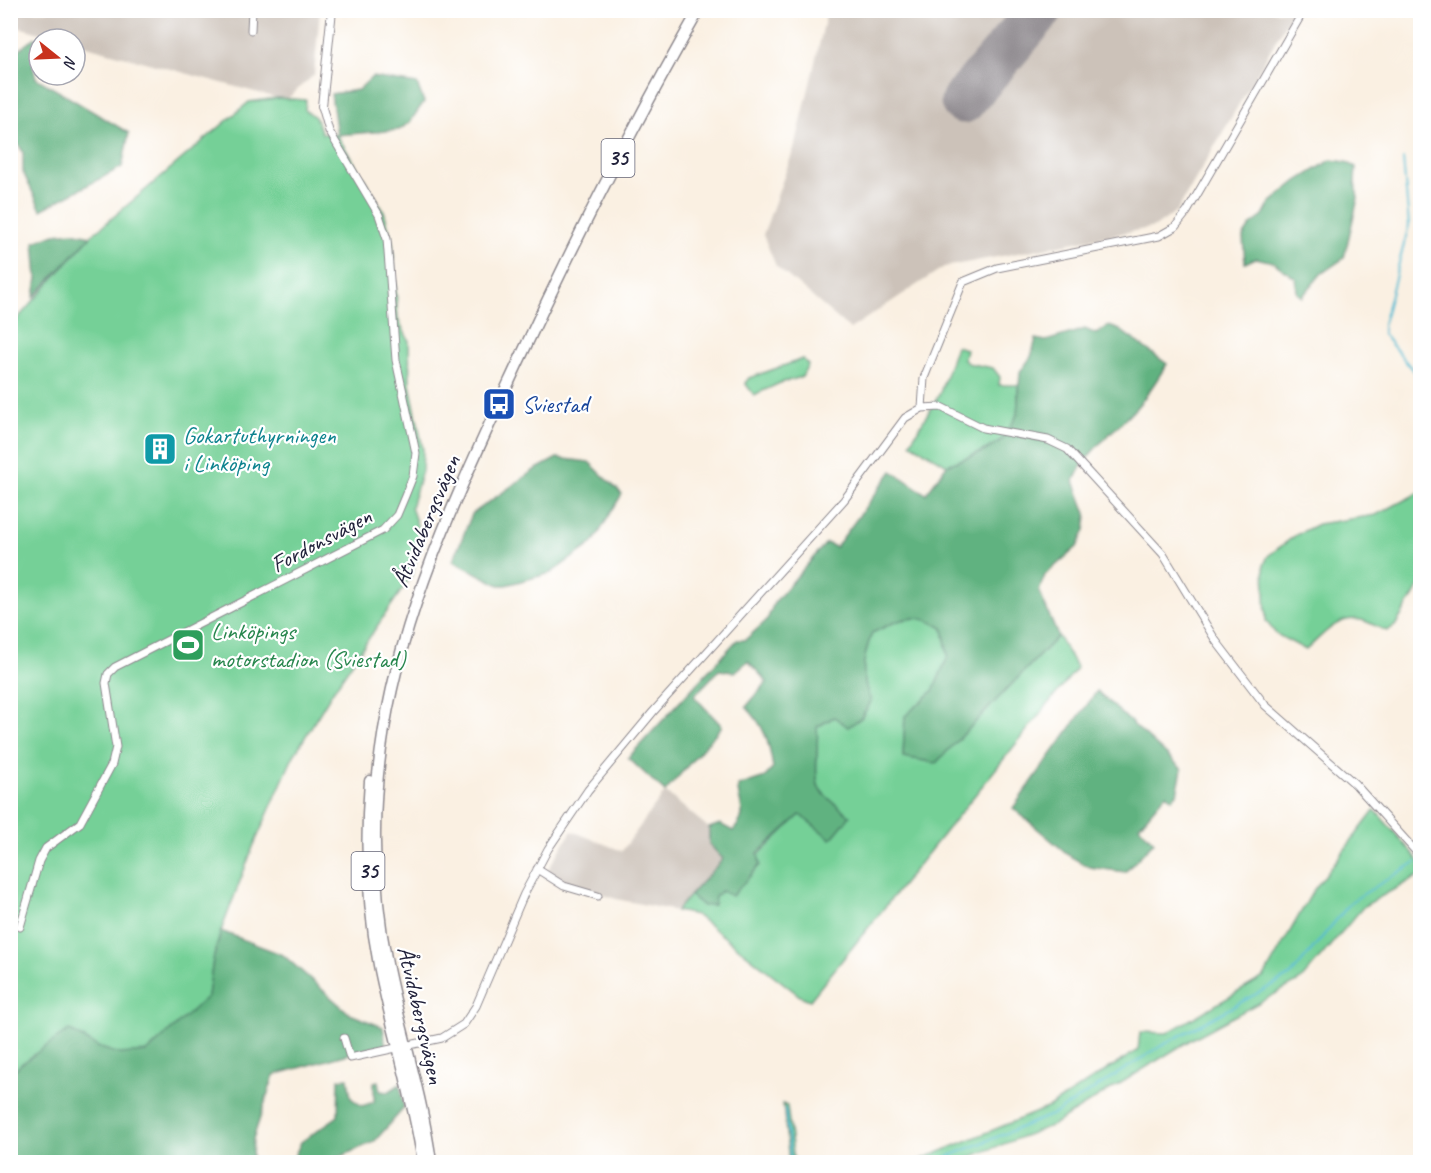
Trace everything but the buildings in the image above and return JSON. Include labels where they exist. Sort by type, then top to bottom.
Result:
[{"type":"main road","name":"Åtvidabergsvägen","points":[[431,1162],[376,948],[367,842],[377,725],[396,638],[434,535],[537,306],[598,183],[691,10]]},
{"type":"main road","name":"Åtvidabergsvägen","points":[[423,1162],[384,948],[375,841],[377,777],[383,727],[402,639],[420,585],[463,484],[543,309],[633,130],[699,10]]},
{"type":"street","points":[[251,30],[252,10]]},
{"type":"street","name":"Fordonsvägen","points":[[20,927],[39,861],[46,848],[80,823],[112,764],[116,747],[106,683],[108,674],[115,667],[383,530],[397,515],[410,485],[417,453],[396,360],[387,239],[379,215],[329,131],[322,106],[332,10]]},
{"type":"street","points":[[922,408],[924,378],[963,282],[997,268],[1159,236],[1175,227],[1187,212],[1304,10]]},
{"type":"street","points":[[344,1038],[350,1058],[450,1035],[471,1016],[509,925],[537,869],[574,809],[604,769],[844,501],[898,426],[922,408],[935,406],[950,409],[983,428],[1048,440],[1067,449],[1157,548],[1216,641],[1265,705],[1355,783],[1420,856]]},
{"type":"street","points":[[537,869],[564,886],[598,896]]},
{"type":"shaded area","points":[[827,10],[1293,11],[1177,211],[1155,227],[944,267],[850,329],[776,266],[763,235],[796,143]]},
{"type":"shaded area","points":[[10,11],[320,11],[314,75],[287,99],[87,46],[87,27],[27,27],[27,29],[11,25]]},
{"type":"shaded area","points":[[665,792],[709,828],[709,844],[723,859],[676,911],[616,899],[567,882],[547,871],[572,831],[622,851]]},
{"type":"green space","points":[[27,43],[27,87],[51,87],[129,133],[122,167],[41,210],[23,172],[23,152],[11,132],[11,56]]},
{"type":"green space","points":[[372,77],[417,84],[424,102],[410,122],[399,130],[337,135],[331,94],[358,90]]},
{"type":"green space","name":"Linköpings motorstadion (Sviestad)","points":[[277,98],[306,100],[305,110],[315,117],[322,133],[337,135],[384,211],[393,244],[398,319],[409,341],[410,384],[423,449],[422,471],[411,507],[422,540],[412,575],[333,691],[293,757],[253,847],[221,931],[213,960],[208,996],[101,1123],[11,1120],[11,326],[91,236],[249,102]]},
{"type":"green space","points":[[1331,160],[1346,162],[1356,167],[1355,183],[1358,198],[1344,258],[1321,274],[1302,297],[1297,293],[1296,279],[1273,262],[1256,258],[1245,263],[1243,237],[1251,225],[1263,216],[1270,203],[1297,181]]},
{"type":"green space","points":[[72,232],[91,236],[34,297],[37,278],[34,242],[55,234]]},
{"type":"green space","points":[[1109,326],[1120,330],[1167,364],[1139,405],[1085,461],[1074,481],[1087,516],[1085,530],[1077,547],[1045,575],[1039,591],[1058,636],[936,763],[903,757],[905,716],[933,691],[948,656],[943,628],[923,619],[907,618],[872,633],[864,667],[865,683],[871,701],[861,718],[848,727],[834,717],[817,727],[818,785],[823,793],[850,816],[831,839],[800,815],[758,853],[760,865],[732,896],[721,891],[715,897],[714,905],[703,906],[690,895],[723,859],[709,844],[709,828],[720,824],[733,831],[742,814],[738,786],[765,777],[773,768],[765,735],[758,721],[746,707],[767,682],[748,661],[735,672],[719,670],[694,696],[722,726],[665,792],[628,758],[737,640],[745,640],[767,620],[774,603],[826,543],[836,547],[892,471],[926,494],[947,465],[985,451],[1003,439],[1017,415],[1020,372],[1031,357],[1036,339],[1046,341],[1085,329],[1096,334]]},
{"type":"green space","points":[[956,346],[966,349],[964,359],[967,363],[993,368],[1000,377],[999,385],[1018,385],[1018,407],[1013,425],[999,442],[979,453],[947,465],[910,443],[940,393]]},
{"type":"green space","points":[[803,359],[808,365],[802,377],[780,383],[754,395],[745,383],[749,378]]},
{"type":"green space","points":[[557,458],[589,462],[622,494],[593,543],[551,573],[506,585],[499,585],[453,561],[472,514],[533,471]]},
{"type":"green space","points":[[1420,492],[1420,585],[1395,626],[1387,631],[1368,622],[1352,619],[1331,628],[1306,650],[1276,634],[1266,621],[1264,565],[1268,556],[1296,535],[1318,524],[1376,515]]},
{"type":"green space","points":[[925,617],[943,628],[948,656],[933,691],[905,716],[903,757],[936,763],[1058,636],[1077,668],[810,1000],[800,996],[696,915],[676,911],[690,895],[703,906],[715,897],[801,814],[831,839],[849,816],[826,796],[818,784],[817,727],[834,717],[861,718],[871,702],[865,684],[864,668],[866,651],[872,633],[900,620]]},
{"type":"green space","points":[[1097,691],[1182,769],[1177,794],[1172,799],[1166,794],[1139,826],[1154,842],[1125,872],[1089,867],[1071,857],[1013,808]]},
{"type":"green space","points":[[1375,810],[1420,862],[1420,875],[1364,906],[1301,980],[1192,1039],[1053,1125],[957,1162],[915,1162],[1049,1107],[1138,1050],[1140,1032],[1167,1033],[1264,977],[1313,891]]},
{"type":"green space","points":[[221,931],[283,955],[350,1014],[383,1027],[386,1048],[363,1050],[274,1075],[253,1139],[252,1157],[257,1162],[11,1162],[10,1075],[21,1064],[69,1030],[98,1047],[119,1054],[147,1052],[208,996],[213,960]]},
{"type":"green space","points":[[348,1078],[351,1098],[362,1106],[374,1102],[374,1082],[378,1081],[380,1091],[388,1092],[400,1084],[404,1108],[374,1142],[328,1162],[292,1162],[301,1142],[338,1116],[339,1079]]},
{"type":"green space","points":[[783,1104],[787,1106],[794,1162],[789,1162]]},
{"type":"waterway","points":[[1403,159],[1409,225],[1383,324],[1383,334],[1420,379]]},
{"type":"waterway","points":[[935,1162],[1056,1113],[1161,1046],[1291,975],[1352,901],[1416,862]]},
{"type":"waterway","points":[[785,1109],[791,1162]]},
{"type":"runway","points":[[963,101],[1040,10]]},
{"type":"place","name":"Sviestad","points":[[499,404]]},
{"type":"place","name":"Gokartuthyrningen i Linköping","points":[[160,449]]},
{"type":"place","name":"Linköpings motorstadion (Sviestad)","points":[[188,645]]}]
